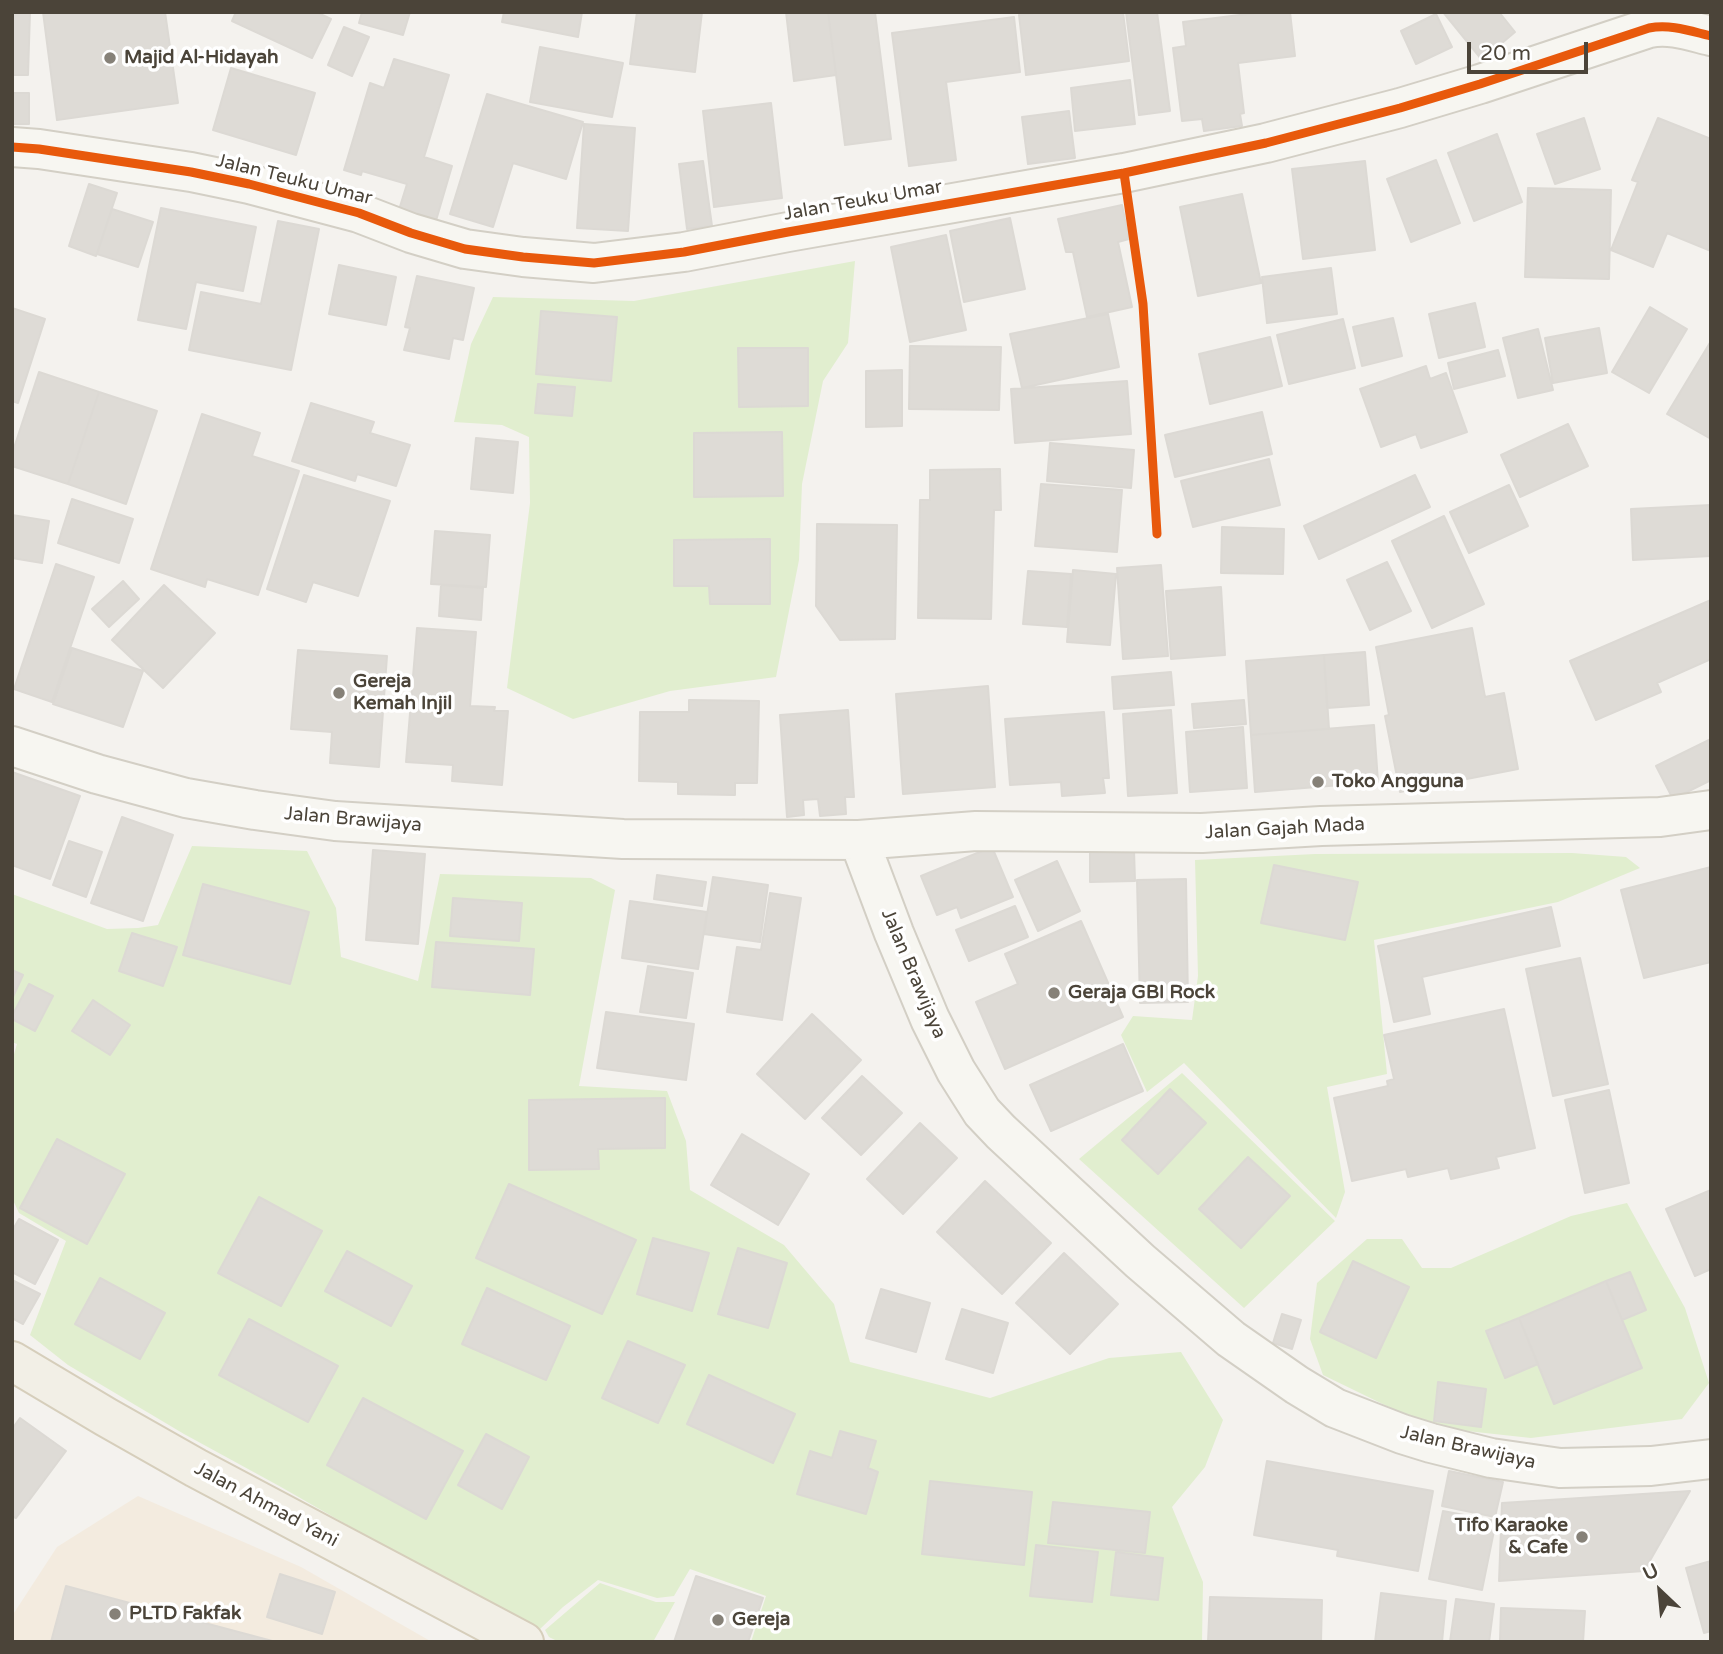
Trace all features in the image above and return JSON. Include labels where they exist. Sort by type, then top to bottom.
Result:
[{"type":"main road","name":"Jalan Teuku Umar","points":[[12,147],[177,170],[249,184],[359,213],[411,233],[465,249],[523,257],[594,262],[684,252],[1124,173],[1266,143],[1480,84],[1649,27],[1676,27],[1711,36]]},
{"type":"main road","name":"Jalan Brawijaya","points":[[12,746],[97,774],[186,798],[335,821],[623,839],[859,841],[930,1019],[956,1071],[982,1112],[1140,1261],[1231,1339],[1335,1408],[1430,1443],[1491,1458],[1560,1468],[1651,1466],[1711,1459]]},
{"type":"main road","name":"Jalan Gajah Mada","points":[[859,841],[976,831],[1202,833],[1321,826],[1660,817],[1711,810]]},
{"type":"main road","name":"Jalan Ahmad Yani","points":[[12,1361],[195,1468],[524,1642]]},
{"type":"shaded area","name":"PLTD Fakfak","points":[[138,1496],[301,1567],[432,1642],[12,1642],[12,1616],[57,1547]]},
{"type":"green space","points":[[855,261],[848,343],[823,381],[802,484],[799,560],[776,677],[670,691],[573,719],[507,688],[530,503],[529,437],[502,425],[454,422],[471,344],[493,297],[634,301]],"holes":[[[541,311],[617,317],[611,380],[536,374]],[[739,348],[807,348],[808,406],[739,407]],[[538,384],[574,387],[572,416]],[[782,432],[783,496],[694,496],[694,433]],[[770,539],[770,603],[710,604],[709,586],[674,586],[674,540]]]},
{"type":"green space","points":[[192,846],[307,851],[336,908],[341,957],[418,981],[440,874],[591,878],[615,890],[579,1086],[667,1091],[686,1141],[690,1190],[784,1245],[834,1304],[850,1362],[990,1398],[1109,1358],[1181,1352],[1223,1420],[1205,1467],[1172,1507],[1203,1582],[1202,1642],[751,1642],[766,1596],[690,1569],[674,1596],[657,1598],[598,1580],[540,1629],[424,1569],[184,1434],[68,1365],[30,1335],[66,1241],[19,1213],[12,1198],[12,1061],[17,1044],[12,1042],[12,1019],[35,1031],[53,996],[29,984],[12,1016],[12,999],[23,975],[12,970],[12,894],[107,929],[158,925]],"holes":[[[453,898],[522,903],[519,941],[450,936]],[[132,933],[176,947],[164,985],[119,971]],[[436,942],[534,950],[530,994],[433,987]],[[93,1001],[129,1024],[110,1055],[73,1031]],[[665,1098],[665,1148],[598,1149],[530,1169],[529,1100]],[[58,1139],[125,1175],[87,1244],[20,1208]],[[510,1184],[635,1240],[602,1313],[476,1257]],[[259,1197],[321,1231],[281,1306],[218,1273]],[[653,1238],[708,1253],[692,1311],[637,1294]],[[738,1249],[787,1263],[768,1328],[718,1314]],[[347,1251],[412,1286],[391,1325],[325,1291]],[[100,1278],[165,1313],[140,1359],[75,1324]],[[487,1289],[570,1326],[546,1380],[463,1344]],[[628,1341],[684,1365],[659,1423],[602,1398]],[[709,1375],[795,1414],[773,1463],[687,1424]],[[363,1398],[426,1518],[327,1465]],[[840,1431],[876,1441],[868,1468],[878,1472],[866,1514],[797,1494],[810,1452],[832,1458]],[[486,1435],[501,1508],[458,1485]],[[1032,1492],[1024,1565],[922,1554]],[[1053,1502],[1149,1512],[1145,1553],[1048,1543]],[[1036,1546],[1098,1552],[1092,1602],[1030,1596]],[[1116,1553],[1163,1558],[1158,1600],[1112,1595]]]},
{"type":"green space","points":[[1572,853],[1626,857],[1640,868],[1558,902],[1374,940],[1387,1074],[1327,1087],[1345,1192],[1336,1218],[1184,1063],[1147,1092],[1121,1035],[1133,1016],[1192,1020],[1198,976],[1195,860],[1315,854]],"holes":[[[1274,865],[1357,882],[1345,940],[1261,923]]]},
{"type":"green space","points":[[1182,1073],[1335,1221],[1244,1308],[1079,1159]],"holes":[[[1170,1089],[1206,1123],[1157,1173],[1122,1140]],[[1248,1157],[1289,1195],[1200,1209]]]},
{"type":"green space","points":[[1627,1203],[1685,1308],[1709,1383],[1682,1419],[1531,1438],[1430,1427],[1323,1375],[1310,1339],[1317,1283],[1367,1239],[1402,1239],[1422,1268],[1451,1268],[1571,1216]],"holes":[[[1353,1261],[1409,1287],[1376,1357]],[[1630,1272],[1646,1310],[1622,1320],[1642,1368],[1554,1404],[1538,1364],[1505,1378],[1486,1331]],[[1439,1383],[1485,1389],[1481,1426],[1435,1421]]]},
{"type":"green space","points":[[600,1583],[656,1602],[675,1602],[653,1642],[559,1642],[549,1637],[545,1630]]},
{"type":"building","points":[[12,12],[30,12],[28,75],[12,75]]},
{"type":"building","name":"Majid Al-Hidayah","points":[[43,12],[165,12],[178,103],[57,120]]},
{"type":"building","points":[[236,12],[316,12],[331,19],[312,58],[232,21]]},
{"type":"building","points":[[362,12],[410,12],[403,35],[359,23]]},
{"type":"building","points":[[504,12],[582,12],[578,37],[502,22]]},
{"type":"building","points":[[637,12],[702,12],[695,72],[630,64]]},
{"type":"building","points":[[786,12],[828,12],[836,75],[794,81]]},
{"type":"building","points":[[828,12],[875,12],[891,139],[845,145]]},
{"type":"building","points":[[1042,12],[1123,12],[1129,61],[1026,75],[1019,15]]},
{"type":"building","points":[[1126,12],[1157,12],[1170,111],[1139,115]]},
{"type":"building","points":[[1264,12],[1290,12],[1295,56],[1238,63],[1244,113],[1240,114],[1242,126],[1204,131],[1202,119],[1182,121],[1173,48],[1186,46],[1183,22]]},
{"type":"building","points":[[1443,12],[1499,12],[1515,32],[1482,60]]},
{"type":"building","points":[[1436,14],[1452,47],[1416,64],[1401,31]]},
{"type":"building","points":[[1014,17],[1020,72],[946,82],[956,160],[909,166],[892,33]]},
{"type":"building","points":[[344,27],[369,37],[352,76],[328,65]]},
{"type":"building","points":[[540,47],[623,63],[612,117],[530,102]]},
{"type":"building","points":[[394,59],[449,75],[424,157],[452,166],[435,224],[398,213],[407,184],[362,171],[361,175],[344,170],[370,83],[384,88]]},
{"type":"building","points":[[231,68],[315,93],[296,155],[213,130]]},
{"type":"building","points":[[1130,80],[1135,124],[1075,131],[1071,88]]},
{"type":"building","points":[[12,93],[29,93],[29,124],[12,124]]},
{"type":"building","points":[[487,94],[583,122],[566,179],[513,163],[493,227],[450,214]]},
{"type":"building","points":[[771,103],[782,198],[714,207],[703,111]]},
{"type":"building","points":[[1069,111],[1075,158],[1028,164],[1022,117]]},
{"type":"building","points":[[1584,118],[1600,169],[1555,184],[1537,134]]},
{"type":"building","points":[[1658,118],[1711,139],[1711,251],[1667,233],[1653,267],[1611,250],[1638,182],[1632,180]]},
{"type":"building","points":[[584,124],[635,128],[628,231],[577,228]]},
{"type":"building","points":[[1497,134],[1522,202],[1474,221],[1448,153]]},
{"type":"building","points":[[1436,160],[1460,223],[1411,242],[1387,179]]},
{"type":"building","points":[[703,161],[712,226],[687,229],[679,164]]},
{"type":"building","points":[[1365,161],[1375,250],[1303,259],[1292,169]]},
{"type":"building","points":[[89,184],[117,193],[96,256],[69,246]]},
{"type":"building","points":[[1528,188],[1611,190],[1609,279],[1525,277]]},
{"type":"building","points":[[1242,194],[1261,283],[1198,296],[1180,207]]},
{"type":"building","points":[[1122,205],[1129,239],[1118,242],[1132,307],[1087,317],[1073,252],[1066,252],[1058,219]]},
{"type":"building","points":[[161,208],[256,227],[243,291],[196,282],[186,329],[138,320]]},
{"type":"building","points":[[112,209],[153,222],[138,267],[97,254]]},
{"type":"building","points":[[1010,218],[1025,289],[964,302],[950,231]]},
{"type":"building","points":[[278,221],[319,229],[291,370],[189,350],[201,292],[261,304]]},
{"type":"building","points":[[946,235],[966,330],[910,342],[891,247]]},
{"type":"building","points":[[339,265],[396,277],[386,325],[329,314]]},
{"type":"building","points":[[1331,268],[1337,314],[1267,323],[1262,277]]},
{"type":"building","points":[[417,276],[474,288],[463,340],[453,338],[449,359],[404,350],[410,328],[405,327]]},
{"type":"building","points":[[1475,303],[1485,347],[1439,358],[1429,314]]},
{"type":"building","points":[[1650,307],[1687,329],[1649,393],[1612,372]]},
{"type":"building","points":[[12,308],[45,319],[18,403],[12,401]]},
{"type":"building","points":[[541,311],[617,317],[611,381],[536,374]]},
{"type":"building","points":[[1108,314],[1119,367],[1022,388],[1010,334]]},
{"type":"building","points":[[1393,318],[1402,356],[1362,366],[1353,327]]},
{"type":"building","points":[[1343,319],[1355,368],[1289,384],[1277,335]]},
{"type":"building","points":[[1599,328],[1607,373],[1553,383],[1545,338]]},
{"type":"building","points":[[1538,329],[1553,390],[1518,398],[1503,338]]},
{"type":"building","points":[[1270,337],[1282,386],[1210,404],[1199,354]]},
{"type":"building","points":[[1711,341],[1711,439],[1667,414]]},
{"type":"building","points":[[910,346],[1001,347],[999,410],[909,409]]},
{"type":"building","points":[[738,348],[808,348],[808,406],[739,407]]},
{"type":"building","points":[[1498,350],[1505,376],[1454,389],[1448,363]]},
{"type":"building","points":[[1426,366],[1430,379],[1446,373],[1467,432],[1421,448],[1416,434],[1381,447],[1360,389]]},
{"type":"building","points":[[902,370],[902,426],[866,427],[866,371]]},
{"type":"building","points":[[39,372],[99,392],[68,484],[12,466],[12,454]]},
{"type":"building","points":[[1127,381],[1131,434],[1015,443],[1011,389]]},
{"type":"building","points":[[538,384],[575,387],[572,416],[535,413]]},
{"type":"building","points":[[99,392],[157,411],[126,504],[68,484]]},
{"type":"building","points":[[311,403],[374,422],[370,433],[410,445],[396,486],[357,474],[355,481],[292,461]]},
{"type":"building","points":[[1262,412],[1272,454],[1175,477],[1165,435]]},
{"type":"building","points":[[202,414],[260,433],[252,456],[299,471],[258,595],[207,579],[205,587],[151,569]]},
{"type":"building","points":[[1568,424],[1588,466],[1520,497],[1501,455]]},
{"type":"building","points":[[782,432],[783,496],[694,497],[694,433]]},
{"type":"building","points":[[476,438],[518,442],[513,493],[471,489]]},
{"type":"building","points":[[1050,443],[1134,450],[1131,488],[1047,481]]},
{"type":"building","points":[[1269,459],[1280,505],[1193,527],[1181,481]]},
{"type":"building","points":[[1000,469],[1001,510],[994,510],[991,619],[918,618],[920,500],[930,500],[930,470]]},
{"type":"building","points":[[304,475],[390,501],[358,596],[313,582],[306,602],[267,589]]},
{"type":"building","points":[[1415,475],[1430,507],[1319,559],[1304,526]]},
{"type":"building","points":[[1041,484],[1122,490],[1117,552],[1035,546]]},
{"type":"building","points":[[1509,485],[1528,526],[1469,553],[1450,512]]},
{"type":"building","points":[[72,499],[133,519],[119,563],[58,543]]},
{"type":"building","points":[[1711,505],[1711,556],[1633,560],[1631,509]]},
{"type":"building","points":[[12,515],[49,521],[42,563],[12,558]]},
{"type":"building","points":[[1444,516],[1484,604],[1432,628],[1392,541]]},
{"type":"building","points":[[817,524],[897,525],[895,639],[840,640],[816,606]]},
{"type":"building","points":[[1222,527],[1284,529],[1283,574],[1221,573]]},
{"type":"building","points":[[435,531],[490,535],[486,587],[431,584]]},
{"type":"building","points":[[770,539],[770,604],[710,604],[709,586],[674,586],[674,540]]},
{"type":"building","points":[[1387,562],[1411,611],[1370,630],[1347,580]]},
{"type":"building","points":[[56,564],[94,577],[52,702],[14,689]]},
{"type":"building","points":[[1161,565],[1168,656],[1123,659],[1117,568]]},
{"type":"building","points":[[1073,570],[1116,574],[1110,645],[1067,642]]},
{"type":"building","points":[[1028,571],[1071,574],[1067,627],[1023,624]]},
{"type":"building","points":[[123,581],[139,599],[109,627],[92,609]]},
{"type":"building","points":[[164,585],[215,633],[163,688],[112,640]]},
{"type":"building","points":[[441,585],[483,588],[481,620],[439,616]]},
{"type":"building","points":[[1221,587],[1225,655],[1171,659],[1166,591]]},
{"type":"building","points":[[1711,600],[1711,659],[1657,683],[1661,692],[1596,720],[1570,661]]},
{"type":"building","points":[[417,628],[476,632],[470,706],[495,707],[494,711],[508,711],[502,785],[452,781],[453,765],[406,762]]},
{"type":"building","points":[[1472,628],[1485,697],[1504,693],[1518,769],[1400,792],[1385,716],[1389,715],[1376,647]]},
{"type":"building","points":[[72,648],[143,671],[123,727],[53,704]]},
{"type":"building","name":"Gereja Kemah Injil","points":[[298,650],[387,656],[379,767],[330,763],[332,732],[291,729]]},
{"type":"building","points":[[1365,652],[1369,705],[1327,708],[1324,655]]},
{"type":"building","points":[[1324,655],[1329,729],[1251,735],[1246,661]]},
{"type":"building","points":[[1171,672],[1174,705],[1114,709],[1112,677]]},
{"type":"building","points":[[988,686],[995,787],[903,794],[896,694]]},
{"type":"building","points":[[689,700],[759,701],[757,783],[735,783],[735,795],[678,794],[678,782],[639,781],[640,712],[689,712]]},
{"type":"building","points":[[1244,700],[1246,724],[1194,728],[1192,704]]},
{"type":"building","points":[[848,710],[854,797],[845,797],[846,814],[820,816],[818,799],[803,800],[804,815],[787,817],[780,715]]},
{"type":"building","points":[[1171,710],[1177,793],[1128,796],[1123,714]]},
{"type":"building","points":[[1104,712],[1109,778],[1103,778],[1105,793],[1062,796],[1061,782],[1010,785],[1005,719]]},
{"type":"building","points":[[1374,725],[1378,782],[1255,792],[1251,735]]},
{"type":"building","points":[[1243,727],[1247,788],[1190,792],[1186,732]]},
{"type":"building","points":[[1711,739],[1711,780],[1673,799],[1656,766]]},
{"type":"building","points":[[12,772],[80,796],[50,879],[12,865]]},
{"type":"building","points":[[122,817],[173,835],[143,921],[91,903]]},
{"type":"building","points":[[69,841],[102,852],[86,897],[53,885]]},
{"type":"building","points":[[992,847],[1013,897],[961,918],[957,907],[937,915],[921,876]]},
{"type":"building","points":[[373,850],[425,854],[418,944],[366,940]]},
{"type":"building","points":[[1134,850],[1135,881],[1090,882],[1090,851]]},
{"type":"building","points":[[1057,861],[1080,911],[1038,931],[1015,880]]},
{"type":"building","points":[[1274,865],[1358,882],[1345,940],[1261,923]]},
{"type":"building","points":[[1711,867],[1711,962],[1644,978],[1621,890]]},
{"type":"building","points":[[657,875],[706,882],[702,906],[654,899]]},
{"type":"building","points":[[713,877],[768,885],[760,942],[704,934]]},
{"type":"building","points":[[1186,879],[1188,1002],[1140,1003],[1137,880]]},
{"type":"building","points":[[203,884],[309,912],[290,984],[183,955]]},
{"type":"building","points":[[770,893],[801,898],[782,1020],[727,1012],[737,947],[761,950]]},
{"type":"building","points":[[453,898],[522,903],[519,941],[450,936]]},
{"type":"building","points":[[630,901],[707,912],[698,969],[622,958]]},
{"type":"building","points":[[1015,906],[1028,937],[969,961],[956,930]]},
{"type":"building","points":[[1551,907],[1560,946],[1422,977],[1430,1014],[1394,1022],[1378,946]]},
{"type":"building","name":"Geraja GBI Rock","points":[[1081,921],[1123,1017],[1005,1069],[976,1002],[1018,984],[1005,954]]},
{"type":"building","points":[[132,933],[177,947],[163,986],[119,971]]},
{"type":"building","points":[[436,942],[534,949],[530,995],[432,987]]},
{"type":"building","points":[[1580,958],[1608,1084],[1553,1096],[1526,969]]},
{"type":"building","points":[[648,966],[693,973],[686,1018],[640,1012]]},
{"type":"building","points":[[12,970],[23,975],[12,999]]},
{"type":"building","points":[[29,984],[53,996],[35,1031],[12,1019]]},
{"type":"building","points":[[93,1000],[130,1025],[110,1055],[72,1031]]},
{"type":"building","points":[[1504,1009],[1535,1148],[1496,1157],[1499,1168],[1451,1179],[1448,1168],[1408,1177],[1406,1169],[1352,1181],[1334,1098],[1388,1086],[1387,1081],[1394,1079],[1384,1035]]},
{"type":"building","points":[[606,1012],[694,1024],[686,1080],[597,1068]]},
{"type":"building","points":[[812,1014],[861,1060],[805,1119],[757,1074]]},
{"type":"building","points":[[1123,1044],[1143,1091],[1051,1131],[1030,1085]]},
{"type":"building","points":[[862,1076],[902,1113],[861,1155],[822,1118]]},
{"type":"building","points":[[1170,1089],[1206,1123],[1158,1174],[1122,1140]]},
{"type":"building","points":[[1609,1090],[1629,1183],[1585,1193],[1565,1100]]},
{"type":"building","points":[[665,1098],[665,1148],[598,1149],[599,1169],[529,1170],[529,1100]]},
{"type":"building","points":[[920,1123],[957,1158],[903,1214],[867,1179]]},
{"type":"building","points":[[742,1134],[809,1174],[778,1225],[711,1185]]},
{"type":"building","points":[[57,1139],[125,1174],[87,1244],[20,1208]]},
{"type":"building","points":[[1248,1157],[1290,1196],[1241,1248],[1199,1209]]},
{"type":"building","points":[[985,1181],[1051,1243],[1002,1294],[937,1232]]},
{"type":"building","points":[[509,1184],[636,1240],[602,1314],[476,1258]]},
{"type":"building","points":[[1711,1190],[1711,1269],[1695,1276],[1666,1209]]},
{"type":"building","points":[[259,1197],[322,1231],[281,1306],[218,1273]]},
{"type":"building","points":[[19,1219],[58,1240],[35,1284],[12,1272],[12,1231]]},
{"type":"building","points":[[653,1238],[709,1253],[692,1311],[637,1294]]},
{"type":"building","points":[[738,1248],[787,1263],[768,1328],[718,1314]]},
{"type":"building","points":[[347,1251],[412,1286],[391,1326],[325,1291]]},
{"type":"building","points":[[1064,1253],[1118,1304],[1070,1354],[1016,1303]]},
{"type":"building","points":[[1353,1261],[1409,1287],[1376,1358],[1320,1332]]},
{"type":"building","points":[[1630,1272],[1646,1310],[1622,1320],[1606,1281]]},
{"type":"building","points":[[100,1278],[165,1313],[140,1359],[75,1324]]},
{"type":"building","points":[[12,1280],[40,1294],[23,1324],[12,1318]]},
{"type":"building","points":[[1606,1281],[1642,1368],[1554,1404],[1519,1318]]},
{"type":"building","points":[[487,1288],[570,1326],[546,1380],[462,1344]]},
{"type":"building","points":[[881,1289],[930,1303],[916,1352],[866,1338]]},
{"type":"building","points":[[962,1309],[1008,1323],[993,1373],[946,1359]]},
{"type":"building","points":[[1282,1314],[1301,1320],[1292,1349],[1273,1343]]},
{"type":"building","points":[[1519,1318],[1538,1364],[1505,1378],[1486,1331]]},
{"type":"building","points":[[249,1319],[338,1366],[308,1422],[219,1375]]},
{"type":"building","points":[[628,1341],[685,1365],[658,1423],[602,1398]]},
{"type":"building","points":[[709,1375],[795,1414],[773,1463],[687,1424]]},
{"type":"building","points":[[1438,1382],[1486,1389],[1481,1427],[1434,1421]]},
{"type":"building","points":[[363,1398],[463,1451],[426,1519],[327,1465]]},
{"type":"building","points":[[20,1418],[66,1451],[16,1518],[12,1516],[12,1429]]},
{"type":"building","points":[[840,1431],[876,1441],[868,1468],[878,1472],[866,1514],[797,1494],[810,1451],[832,1458]]},
{"type":"building","points":[[486,1434],[529,1457],[502,1509],[458,1485]]},
{"type":"building","points":[[1267,1461],[1433,1491],[1418,1571],[1337,1556],[1338,1550],[1254,1535]]},
{"type":"building","points":[[1449,1471],[1503,1482],[1495,1517],[1442,1506]]},
{"type":"building","points":[[930,1481],[1032,1492],[1024,1565],[922,1554]]},
{"type":"building","name":"Tifo Karaoke & Cafe","points":[[1690,1491],[1644,1571],[1499,1581],[1502,1503]]},
{"type":"building","points":[[1053,1502],[1150,1512],[1145,1553],[1048,1543]]},
{"type":"building","points":[[1443,1511],[1496,1521],[1482,1590],[1429,1579]]},
{"type":"building","points":[[1036,1545],[1098,1552],[1092,1602],[1030,1596]]},
{"type":"building","points":[[1116,1552],[1163,1558],[1158,1600],[1111,1595]]},
{"type":"building","points":[[1711,1561],[1711,1631],[1704,1633],[1686,1568]]},
{"type":"building","points":[[280,1574],[335,1592],[322,1634],[267,1617]]},
{"type":"building","name":"Gereja","points":[[696,1576],[763,1598],[748,1642],[674,1642]]},
{"type":"building","name":"PLTD Fakfak","points":[[66,1586],[276,1642],[51,1642]]},
{"type":"building","points":[[1381,1593],[1446,1601],[1442,1642],[1375,1642]]},
{"type":"building","points":[[1210,1597],[1322,1600],[1321,1642],[1208,1642]]},
{"type":"building","points":[[1456,1599],[1494,1604],[1489,1642],[1450,1642]]},
{"type":"building","points":[[1501,1608],[1585,1611],[1583,1642],[1500,1642]]},
{"type":"cycle path","points":[[12,147],[191,172],[249,184],[359,213],[411,233],[465,249],[594,263],[684,252],[1124,173],[1266,143],[1480,84],[1649,28],[1673,27],[1711,36]]},
{"type":"cycle path","points":[[1124,173],[1143,304],[1157,534]]},
{"type":"place","name":"Majid Al-Hidayah","points":[[110,58]]},
{"type":"place","name":"Gereja Kemah Injil","points":[[339,693]]},
{"type":"place","name":"Toko Angguna","points":[[1318,782]]},
{"type":"place","name":"Geraja GBI Rock","points":[[1054,993]]},
{"type":"place","name":"Tifo Karaoke & Cafe","points":[[1582,1537]]},
{"type":"place","name":"PLTD Fakfak","points":[[115,1614]]},
{"type":"place","name":"Gereja","points":[[718,1620]]}]
